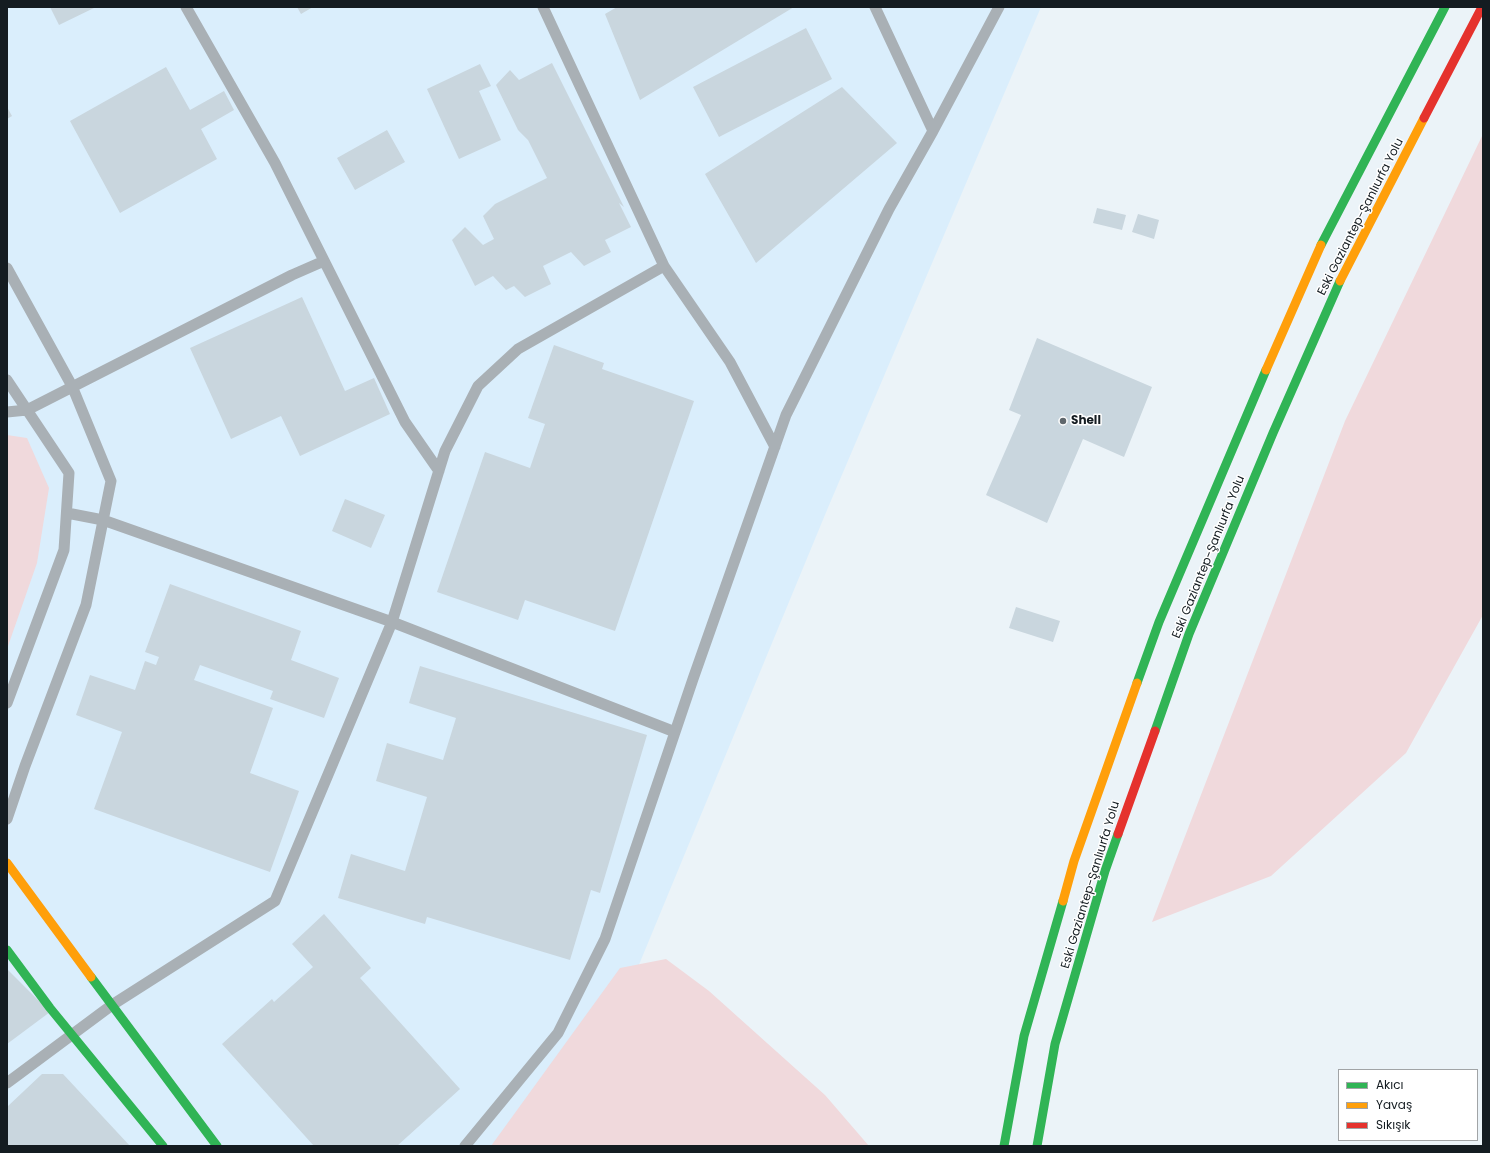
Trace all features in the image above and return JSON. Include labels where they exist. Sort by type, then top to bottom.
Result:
[{"type":"main road","name":"Eski Gaziantep-Şanlıurfa Yolu","points":[[1004,1146],[1024,1036],[1074,861],[1159,622],[1243,421],[1321,245],[1445,7]]},
{"type":"main road","name":"Eski Gaziantep-Şanlıurfa Yolu","points":[[1037,1146],[1055,1044],[1105,871],[1189,634],[1273,433],[1350,259],[1482,7]]},
{"type":"main road","points":[[7,863],[32,899],[217,1146]]},
{"type":"main road","points":[[7,950],[71,1034],[163,1146]]},
{"type":"lane","points":[[186,7],[275,163],[405,422],[439,471]]},
{"type":"lane","points":[[543,7],[664,266],[730,362],[775,447]]},
{"type":"lane","points":[[875,7],[933,131]]},
{"type":"lane","points":[[465,1146],[558,1033],[605,939],[675,732],[789,408],[889,209],[933,131],[999,7]]},
{"type":"lane","points":[[7,412],[27,410],[292,275],[324,261]]},
{"type":"lane","points":[[7,1083],[112,1005],[275,901],[392,622],[445,451],[478,386],[518,349],[664,266]]},
{"type":"lane","points":[[7,268],[72,386],[111,481],[86,605],[25,766],[7,819]]},
{"type":"lane","points":[[7,380],[69,473],[64,550],[7,704]]},
{"type":"lane","points":[[66,513],[103,520],[392,622],[675,732]]},
{"type":"shaded area","points":[[7,7],[1041,7],[827,510],[564,1146],[7,1146]]},
{"type":"shaded area","points":[[1483,134],[1483,615],[1406,753],[1271,876],[1152,922],[1345,421]]},
{"type":"shaded area","points":[[7,435],[27,438],[49,488],[37,563],[7,649]]},
{"type":"shaded area","points":[[666,959],[709,991],[825,1095],[869,1146],[491,1146],[620,968]]},
{"type":"building","points":[[50,7],[96,7],[59,25]]},
{"type":"building","points":[[297,7],[313,7],[301,14]]},
{"type":"building","points":[[617,7],[794,7],[640,100],[605,14]]},
{"type":"building","points":[[806,28],[832,79],[719,137],[693,87]]},
{"type":"building","points":[[552,63],[624,207],[619,203],[631,227],[605,240],[611,252],[584,266],[571,252],[543,266],[551,284],[525,297],[514,286],[506,290],[493,276],[475,286],[452,240],[465,227],[483,245],[494,239],[483,216],[495,204],[547,178],[528,140],[518,130],[496,85],[510,70],[519,80]]},
{"type":"building","points":[[480,64],[491,86],[479,91],[501,140],[459,159],[427,89]]},
{"type":"building","points":[[166,67],[190,110],[224,91],[234,110],[201,129],[217,159],[120,213],[70,121]]},
{"type":"building","points":[[842,87],[897,143],[756,263],[705,174]]},
{"type":"building","points":[[7,107],[12,116],[7,119]]},
{"type":"building","points":[[387,130],[405,162],[355,190],[337,158]]},
{"type":"building","points":[[1097,208],[1126,215],[1122,230],[1093,223]]},
{"type":"building","points":[[1138,214],[1159,220],[1154,239],[1132,232]]},
{"type":"building","points":[[302,297],[345,391],[374,378],[390,414],[300,456],[281,416],[231,439],[190,348]]},
{"type":"building","points":[[1037,338],[1152,387],[1124,457],[1083,439],[1047,523],[986,495],[1021,415],[1009,410]]},
{"type":"building","points":[[554,345],[604,363],[602,369],[694,401],[615,631],[525,600],[518,620],[437,592],[485,452],[530,468],[545,424],[528,418]]},
{"type":"building","points":[[345,499],[385,515],[371,548],[332,531]]},
{"type":"building","points":[[170,584],[301,631],[291,660],[339,678],[324,718],[270,699],[273,691],[200,665],[194,680],[273,708],[250,773],[299,791],[270,872],[94,809],[122,732],[76,715],[90,675],[135,690],[145,661],[156,665],[159,657],[145,652]]},
{"type":"building","points":[[1016,607],[1060,621],[1053,642],[1009,628]]},
{"type":"building","points":[[420,666],[647,735],[600,893],[591,890],[570,960],[427,917],[425,924],[338,898],[351,854],[405,871],[427,797],[376,781],[387,743],[443,760],[456,718],[409,703]]},
{"type":"building","points":[[324,914],[371,968],[360,978],[460,1089],[397,1146],[314,1146],[222,1044],[272,999],[274,1002],[313,967],[292,944]]},
{"type":"building","points":[[7,969],[50,1012],[7,1044]]},
{"type":"building","points":[[42,1074],[63,1074],[130,1146],[7,1146],[7,1107]]},
{"type":"traffic: fast","points":[[1321,245],[1445,7]]},
{"type":"traffic: fast","points":[[1155,731],[1189,634],[1273,433],[1340,281]]},
{"type":"traffic: fast","points":[[1137,683],[1159,622],[1266,370]]},
{"type":"traffic: fast","points":[[1037,1146],[1055,1044],[1105,871],[1118,834]]},
{"type":"traffic: fast","points":[[1004,1146],[1024,1036],[1063,901]]},
{"type":"traffic: fast","points":[[7,950],[50,1008],[163,1146]]},
{"type":"traffic: fast","points":[[91,977],[217,1146]]},
{"type":"traffic: slow","points":[[1340,281],[1424,118]]},
{"type":"traffic: slow","points":[[1266,370],[1321,245]]},
{"type":"traffic: slow","points":[[1063,901],[1074,861],[1137,683]]},
{"type":"traffic: slow","points":[[7,863],[91,977]]},
{"type":"traffic: jam","points":[[1424,118],[1482,7]]},
{"type":"traffic: jam","points":[[1118,834],[1155,731]]},
{"type":"place","name":"Shell","points":[[1063,421]]}]
